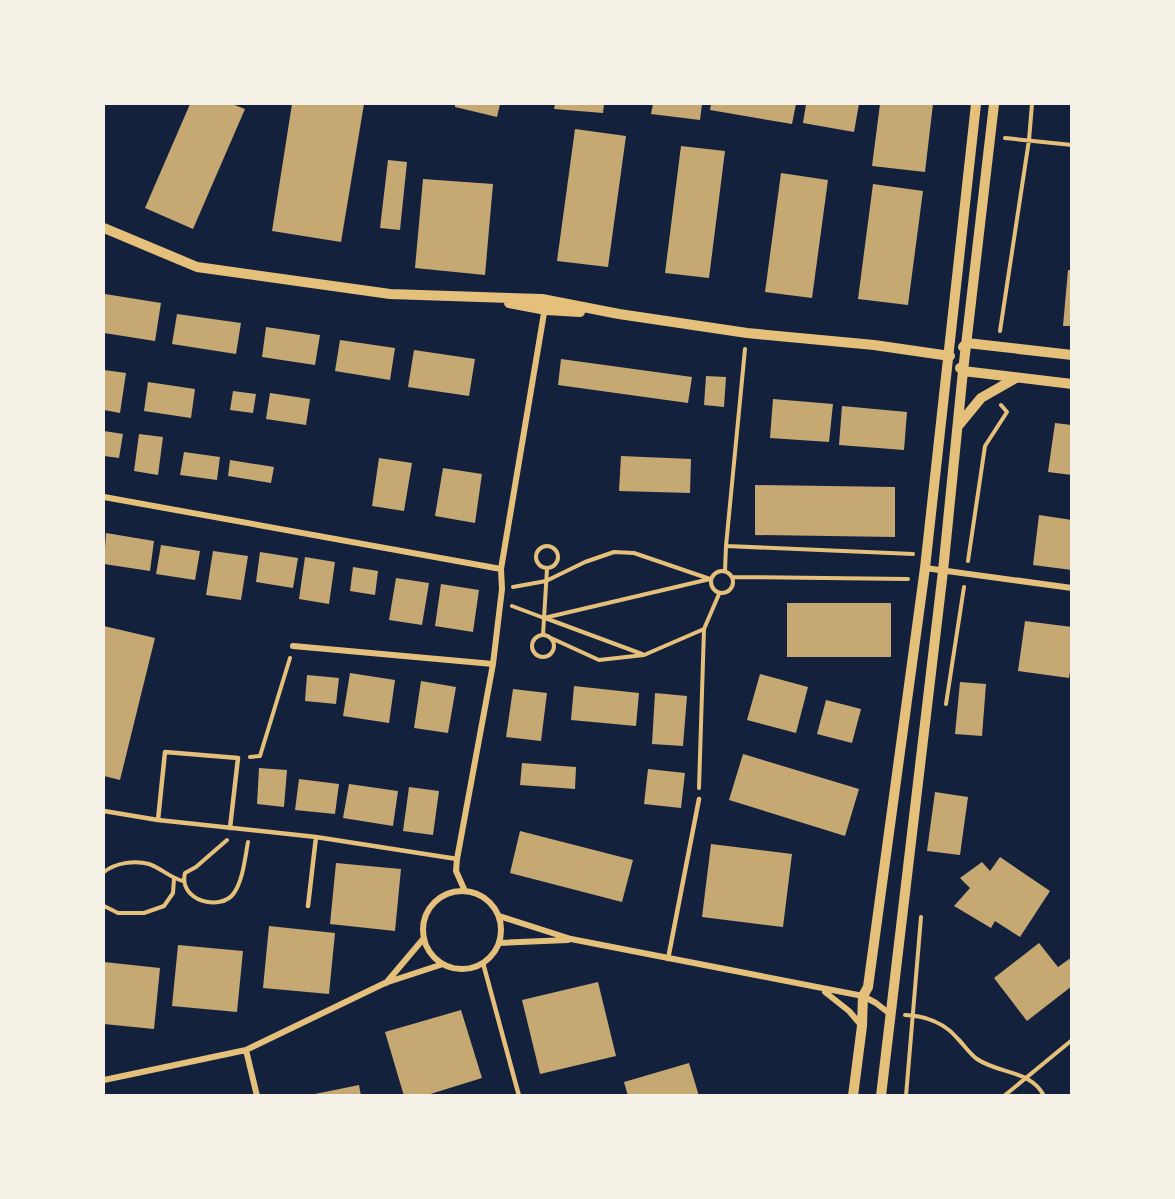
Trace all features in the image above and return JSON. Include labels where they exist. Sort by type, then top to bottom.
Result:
[{"type":"street","points":[[853,1095],[862,1026],[863,996],[868,987],[927,555],[976,104]]},
{"type":"street","points":[[881,1095],[943,571],[990,136],[991,106]]},
{"type":"street","points":[[104,228],[197,267],[390,294],[475,296],[747,333],[874,345],[950,356],[963,371],[1071,384]]},
{"type":"street","points":[[465,891],[456,871],[457,860],[493,664],[501,601],[501,569],[544,304]]},
{"type":"street","points":[[950,356],[967,343],[1071,355]]},
{"type":"street","points":[[958,426],[981,398],[1016,378]]},
{"type":"street","points":[[104,497],[501,569]]},
{"type":"street","points":[[924,574],[943,571],[1071,588]]},
{"type":"street","points":[[293,646],[493,664]]},
{"type":"street","points":[[465,891],[481,896],[499,916],[501,930],[499,943],[492,955],[483,963],[470,969],[456,969],[443,964],[429,951],[424,938],[423,925],[430,909],[439,899],[451,893],[465,891]]},
{"type":"street","points":[[499,916],[572,939],[822,990],[863,996],[890,1014]]},
{"type":"street","points":[[386,984],[424,938]]},
{"type":"street","points":[[499,943],[572,939]]},
{"type":"street","points":[[104,1080],[246,1050],[386,984],[443,964]]},
{"type":"street","points":[[822,990],[849,1011],[862,1026]]},
{"type":"street","points":[[246,1050],[257,1095]]},
{"type":"lane","points":[[158,820],[165,752],[238,758],[230,828]]},
{"type":"lane","points":[[668,959],[699,799]]},
{"type":"lane","points":[[104,811],[158,820],[316,837],[457,860]]},
{"type":"lane","points":[[308,906],[316,837]]},
{"type":"lane","points":[[483,963],[519,1095]]},
{"type":"path","points":[[998,347],[1029,140],[1032,104]]},
{"type":"path","points":[[990,136],[1071,145]]},
{"type":"path","points":[[725,571],[747,333]]},
{"type":"path","points":[[945,712],[985,446],[1007,412],[989,394]]},
{"type":"path","points":[[547,546],[555,549],[559,558],[555,565],[547,569],[539,565],[536,558],[539,549],[547,546]]},
{"type":"path","points":[[726,546],[927,555]]},
{"type":"path","points":[[502,589],[546,581],[585,562],[614,552],[634,553],[710,579]]},
{"type":"path","points":[[543,635],[547,569]]},
{"type":"path","points":[[544,618],[710,579],[716,572],[725,571],[732,577],[924,574]]},
{"type":"path","points":[[719,594],[728,592],[733,585],[732,577]]},
{"type":"path","points":[[710,579],[712,588],[719,594]]},
{"type":"path","points":[[699,799],[704,629],[719,594]]},
{"type":"path","points":[[501,601],[644,655]]},
{"type":"path","points":[[552,638],[555,646],[552,654],[543,657],[535,654],[532,646],[535,638],[543,635],[552,638],[599,660],[644,655],[704,629]]},
{"type":"path","points":[[238,758],[260,756],[293,646]]},
{"type":"path","points":[[240,829],[196,867],[185,873],[183,881],[195,899],[214,902],[228,900],[235,892],[252,830]]},
{"type":"path","points":[[104,872],[127,862],[148,864],[174,879],[183,881]]},
{"type":"path","points":[[104,906],[118,913],[144,913],[164,906],[173,893],[174,879]]},
{"type":"path","points":[[906,1095],[921,909]]},
{"type":"path","points":[[890,1014],[927,1018],[947,1028],[975,1058],[989,1066],[1026,1077],[1041,1089],[1044,1095]]},
{"type":"path","points":[[1004,1095],[1071,1040]]},
{"type":"building","points":[[190,104],[232,104],[245,109],[193,229],[145,208]]},
{"type":"building","points":[[292,104],[364,104],[341,242],[272,231]]},
{"type":"building","points":[[455,104],[500,104],[497,117],[455,107]]},
{"type":"building","points":[[555,104],[604,104],[603,113],[554,109]]},
{"type":"building","points":[[653,104],[702,104],[700,120],[651,114]]},
{"type":"building","points":[[711,104],[796,104],[792,124],[710,110]]},
{"type":"building","points":[[806,104],[859,104],[854,132],[803,123]]},
{"type":"building","points":[[880,104],[933,104],[925,172],[872,166]]},
{"type":"building","points":[[575,129],[626,136],[608,267],[557,261]]},
{"type":"building","points":[[681,146],[725,151],[709,278],[665,273]]},
{"type":"building","points":[[388,160],[407,162],[400,230],[380,228]]},
{"type":"building","points":[[781,173],[828,180],[812,298],[765,292]]},
{"type":"building","points":[[423,179],[493,184],[485,275],[415,268]]},
{"type":"building","points":[[873,184],[923,191],[908,305],[858,299]]},
{"type":"building","points":[[1068,270],[1072,270],[1072,326],[1063,326]]},
{"type":"building","points":[[105,294],[161,303],[155,341],[104,333]]},
{"type":"building","points":[[177,314],[241,323],[236,354],[172,344]]},
{"type":"building","points":[[266,327],[320,335],[315,365],[262,357]]},
{"type":"building","points":[[340,340],[395,348],[390,380],[335,371]]},
{"type":"building","points":[[414,350],[475,359],[469,396],[408,387]]},
{"type":"building","points":[[561,359],[692,377],[688,403],[558,385]]},
{"type":"building","points":[[104,370],[126,373],[120,413],[104,410]]},
{"type":"building","points":[[706,376],[726,377],[724,407],[704,405]]},
{"type":"building","points":[[148,382],[195,389],[191,418],[144,411]]},
{"type":"building","points":[[233,391],[256,394],[253,413],[230,410]]},
{"type":"building","points":[[270,393],[310,399],[306,425],[266,419]]},
{"type":"building","points":[[773,399],[833,404],[829,442],[770,438]]},
{"type":"building","points":[[842,406],[907,412],[904,450],[839,445]]},
{"type":"building","points":[[1055,423],[1072,425],[1072,475],[1048,472]]},
{"type":"building","points":[[104,431],[123,434],[119,458],[104,456]]},
{"type":"building","points":[[139,434],[163,437],[158,475],[134,471]]},
{"type":"building","points":[[184,452],[220,457],[217,480],[180,475]]},
{"type":"building","points":[[621,456],[691,459],[690,493],[619,491]]},
{"type":"building","points":[[379,458],[412,463],[404,511],[372,506]]},
{"type":"building","points":[[230,460],[274,467],[271,483],[228,476]]},
{"type":"building","points":[[443,468],[482,474],[475,523],[435,516]]},
{"type":"building","points":[[755,485],[895,487],[895,537],[755,535]]},
{"type":"building","points":[[1039,515],[1072,520],[1072,570],[1033,565]]},
{"type":"building","points":[[106,533],[154,541],[150,571],[104,564]]},
{"type":"building","points":[[161,545],[200,551],[195,580],[156,574]]},
{"type":"building","points":[[213,551],[248,556],[241,600],[206,595]]},
{"type":"building","points":[[260,552],[298,558],[293,588],[256,582]]},
{"type":"building","points":[[305,557],[335,562],[329,604],[299,599]]},
{"type":"building","points":[[353,567],[378,571],[375,595],[350,591]]},
{"type":"building","points":[[396,578],[429,583],[422,625],[389,620]]},
{"type":"building","points":[[441,584],[479,590],[473,632],[435,626]]},
{"type":"building","points":[[787,603],[891,603],[891,657],[787,657]]},
{"type":"building","points":[[1025,621],[1072,627],[1072,660],[1069,678],[1018,671]]},
{"type":"building","points":[[104,626],[155,638],[120,780],[104,776]]},
{"type":"building","points":[[350,673],[395,680],[389,723],[343,716]]},
{"type":"building","points":[[760,674],[808,687],[796,733],[747,720]]},
{"type":"building","points":[[307,675],[339,678],[336,704],[305,701]]},
{"type":"building","points":[[421,681],[456,687],[448,733],[414,728]]},
{"type":"building","points":[[960,682],[986,684],[982,736],[955,734]]},
{"type":"building","points":[[574,686],[639,693],[636,726],[571,720]]},
{"type":"building","points":[[513,689],[547,693],[541,741],[506,737]]},
{"type":"building","points":[[655,693],[687,696],[683,746],[652,744]]},
{"type":"building","points":[[826,700],[861,709],[852,743],[817,734]]},
{"type":"building","points":[[743,754],[859,789],[845,836],[729,800]]},
{"type":"building","points":[[522,763],[576,767],[575,789],[520,785]]},
{"type":"building","points":[[259,768],[287,770],[284,807],[257,804]]},
{"type":"building","points":[[648,769],[685,773],[681,808],[644,804]]},
{"type":"building","points":[[299,779],[339,784],[335,814],[295,810]]},
{"type":"building","points":[[349,784],[398,791],[393,826],[343,818]]},
{"type":"building","points":[[409,787],[439,791],[433,835],[403,831]]},
{"type":"building","points":[[935,792],[968,797],[960,855],[927,851]]},
{"type":"building","points":[[520,831],[633,860],[622,902],[510,873]]},
{"type":"building","points":[[711,844],[792,854],[783,927],[702,917]]},
{"type":"building","points":[[1000,857],[1050,891],[1020,937],[995,921],[991,928],[954,906],[970,888],[960,878],[982,862],[990,871]]},
{"type":"building","points":[[336,863],[401,869],[395,931],[330,924]]},
{"type":"building","points":[[269,926],[335,933],[329,994],[263,988]]},
{"type":"building","points":[[1039,943],[1058,967],[1072,957],[1072,986],[1027,1021],[994,978]]},
{"type":"building","points":[[178,945],[243,951],[237,1012],[172,1006]]},
{"type":"building","points":[[104,962],[160,968],[154,1029],[104,1024]]},
{"type":"building","points":[[598,982],[616,1056],[540,1074],[522,1000]]},
{"type":"building","points":[[461,1010],[482,1078],[424,1096],[404,1096],[385,1032]]},
{"type":"building","points":[[689,1063],[699,1096],[628,1096],[624,1082]]},
{"type":"building","points":[[359,1085],[361,1096],[315,1096],[315,1094]]}]
